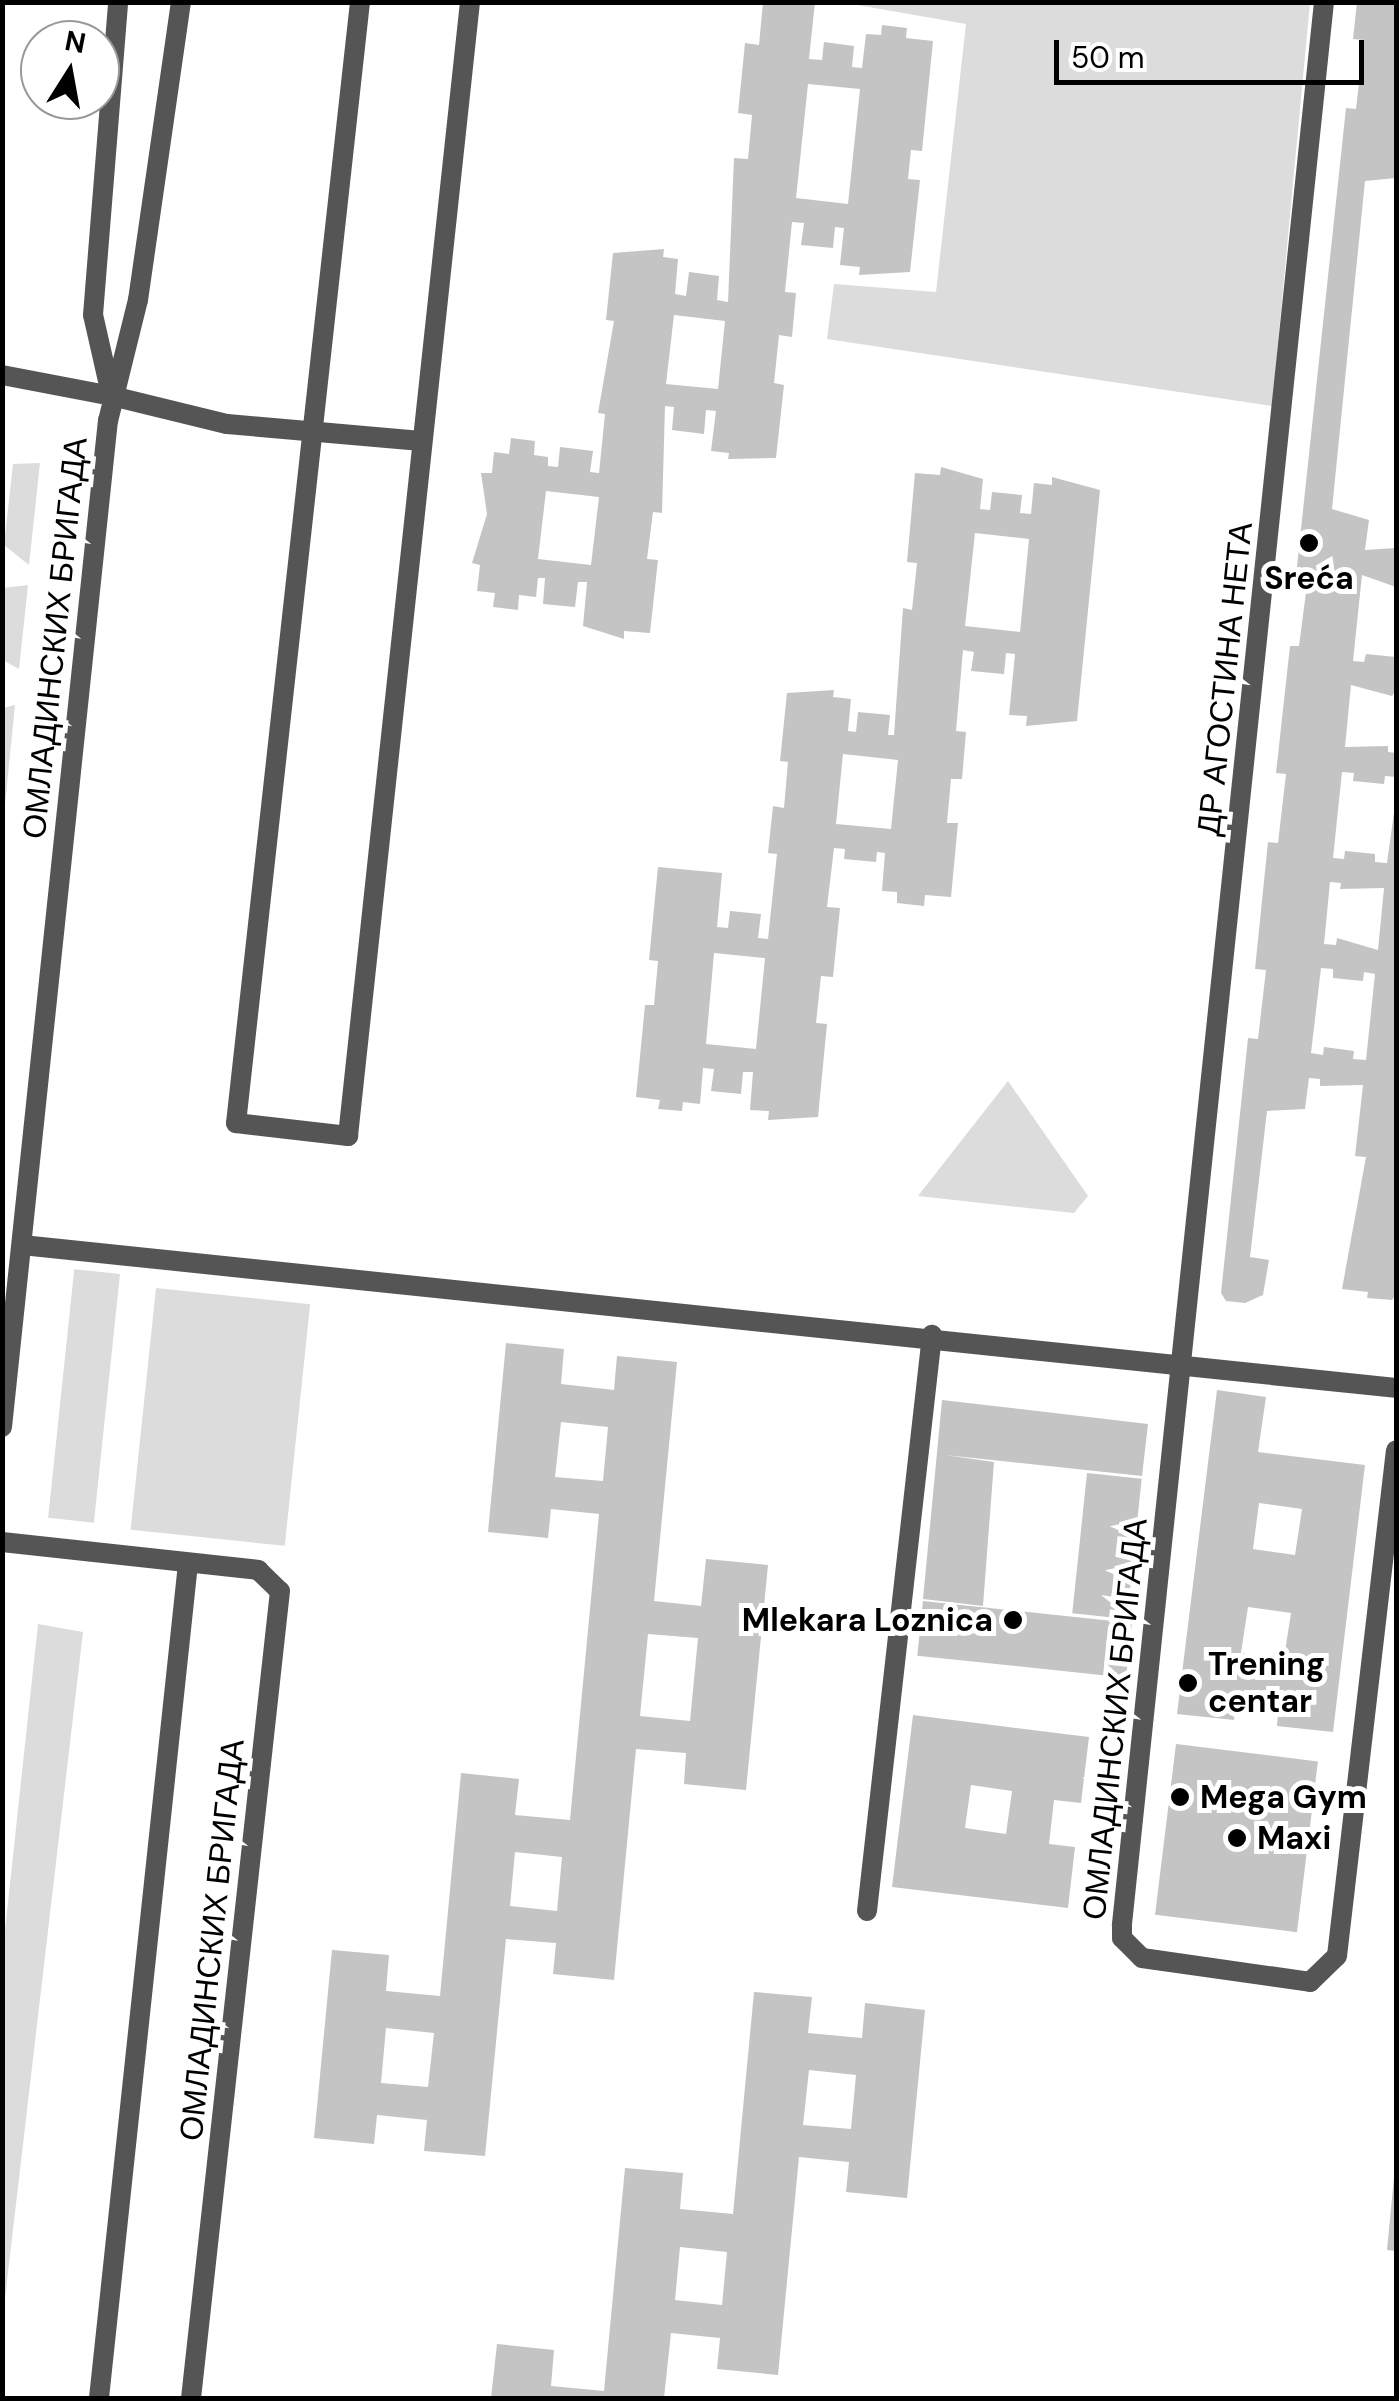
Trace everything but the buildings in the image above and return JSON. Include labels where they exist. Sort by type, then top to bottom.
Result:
[{"type":"street","name":"ОМЛАДИНСКИХ БРИГАДА","points":[[112,396],[92,315],[118,2]]},
{"type":"street","name":"ОМЛАДИНСКИХ БРИГАДА","points":[[2,1427],[112,396],[138,300],[181,2]]},
{"type":"street","points":[[360,2],[236,1124],[348,1136],[470,2]]},
{"type":"street","name":"ДР АГОСТИНА НЕТА","points":[[1184,1362],[1324,2]]},
{"type":"street","points":[[2,374],[227,424],[420,441]]},
{"type":"street","points":[[22,1245],[932,1335],[1396,1388]]},
{"type":"street","points":[[867,1911],[932,1335]]},
{"type":"street","name":"ОМЛАДИНСКИХ БРИГАДА","points":[[1184,1362],[1122,1925],[1122,1938],[1142,1958],[1310,1982],[1337,1956],[1396,1450]]},
{"type":"street","name":"ОМЛАДИНСКИХ БРИГАДА","points":[[2,1542],[268,1572],[281,1602],[191,2398]]},
{"type":"street","name":"ОМЛАДИНСКИХ БРИГАДА","points":[[99,2398],[188,1564]]},
{"type":"shaded area","points":[[846,3],[1310,3],[1272,406],[827,339],[834,284],[936,292],[966,24]]},
{"type":"shaded area","points":[[40,463],[29,565],[4,545],[13,464]]},
{"type":"shaded area","points":[[28,585],[19,669],[3,660],[3,588]]},
{"type":"shaded area","points":[[15,705],[3,824],[3,708]]},
{"type":"shaded area","points":[[1008,1081],[1088,1196],[1074,1213],[918,1196]]},
{"type":"shaded area","points":[[74,1269],[120,1274],[94,1523],[48,1518]]},
{"type":"shaded area","points":[[156,1288],[310,1304],[285,1546],[131,1530]]},
{"type":"shaded area","points":[[38,1624],[83,1632],[3,2315],[2,1958]]},
{"type":"place","name":"Sreća","points":[[1309,543]]},
{"type":"place","name":"Mlekara Loznica","points":[[1013,1620]]},
{"type":"place","name":"Trening centar","points":[[1188,1683]]},
{"type":"place","name":"Mega Gym","points":[[1180,1797]]},
{"type":"place","name":"Maxi","points":[[1237,1838]]}]
